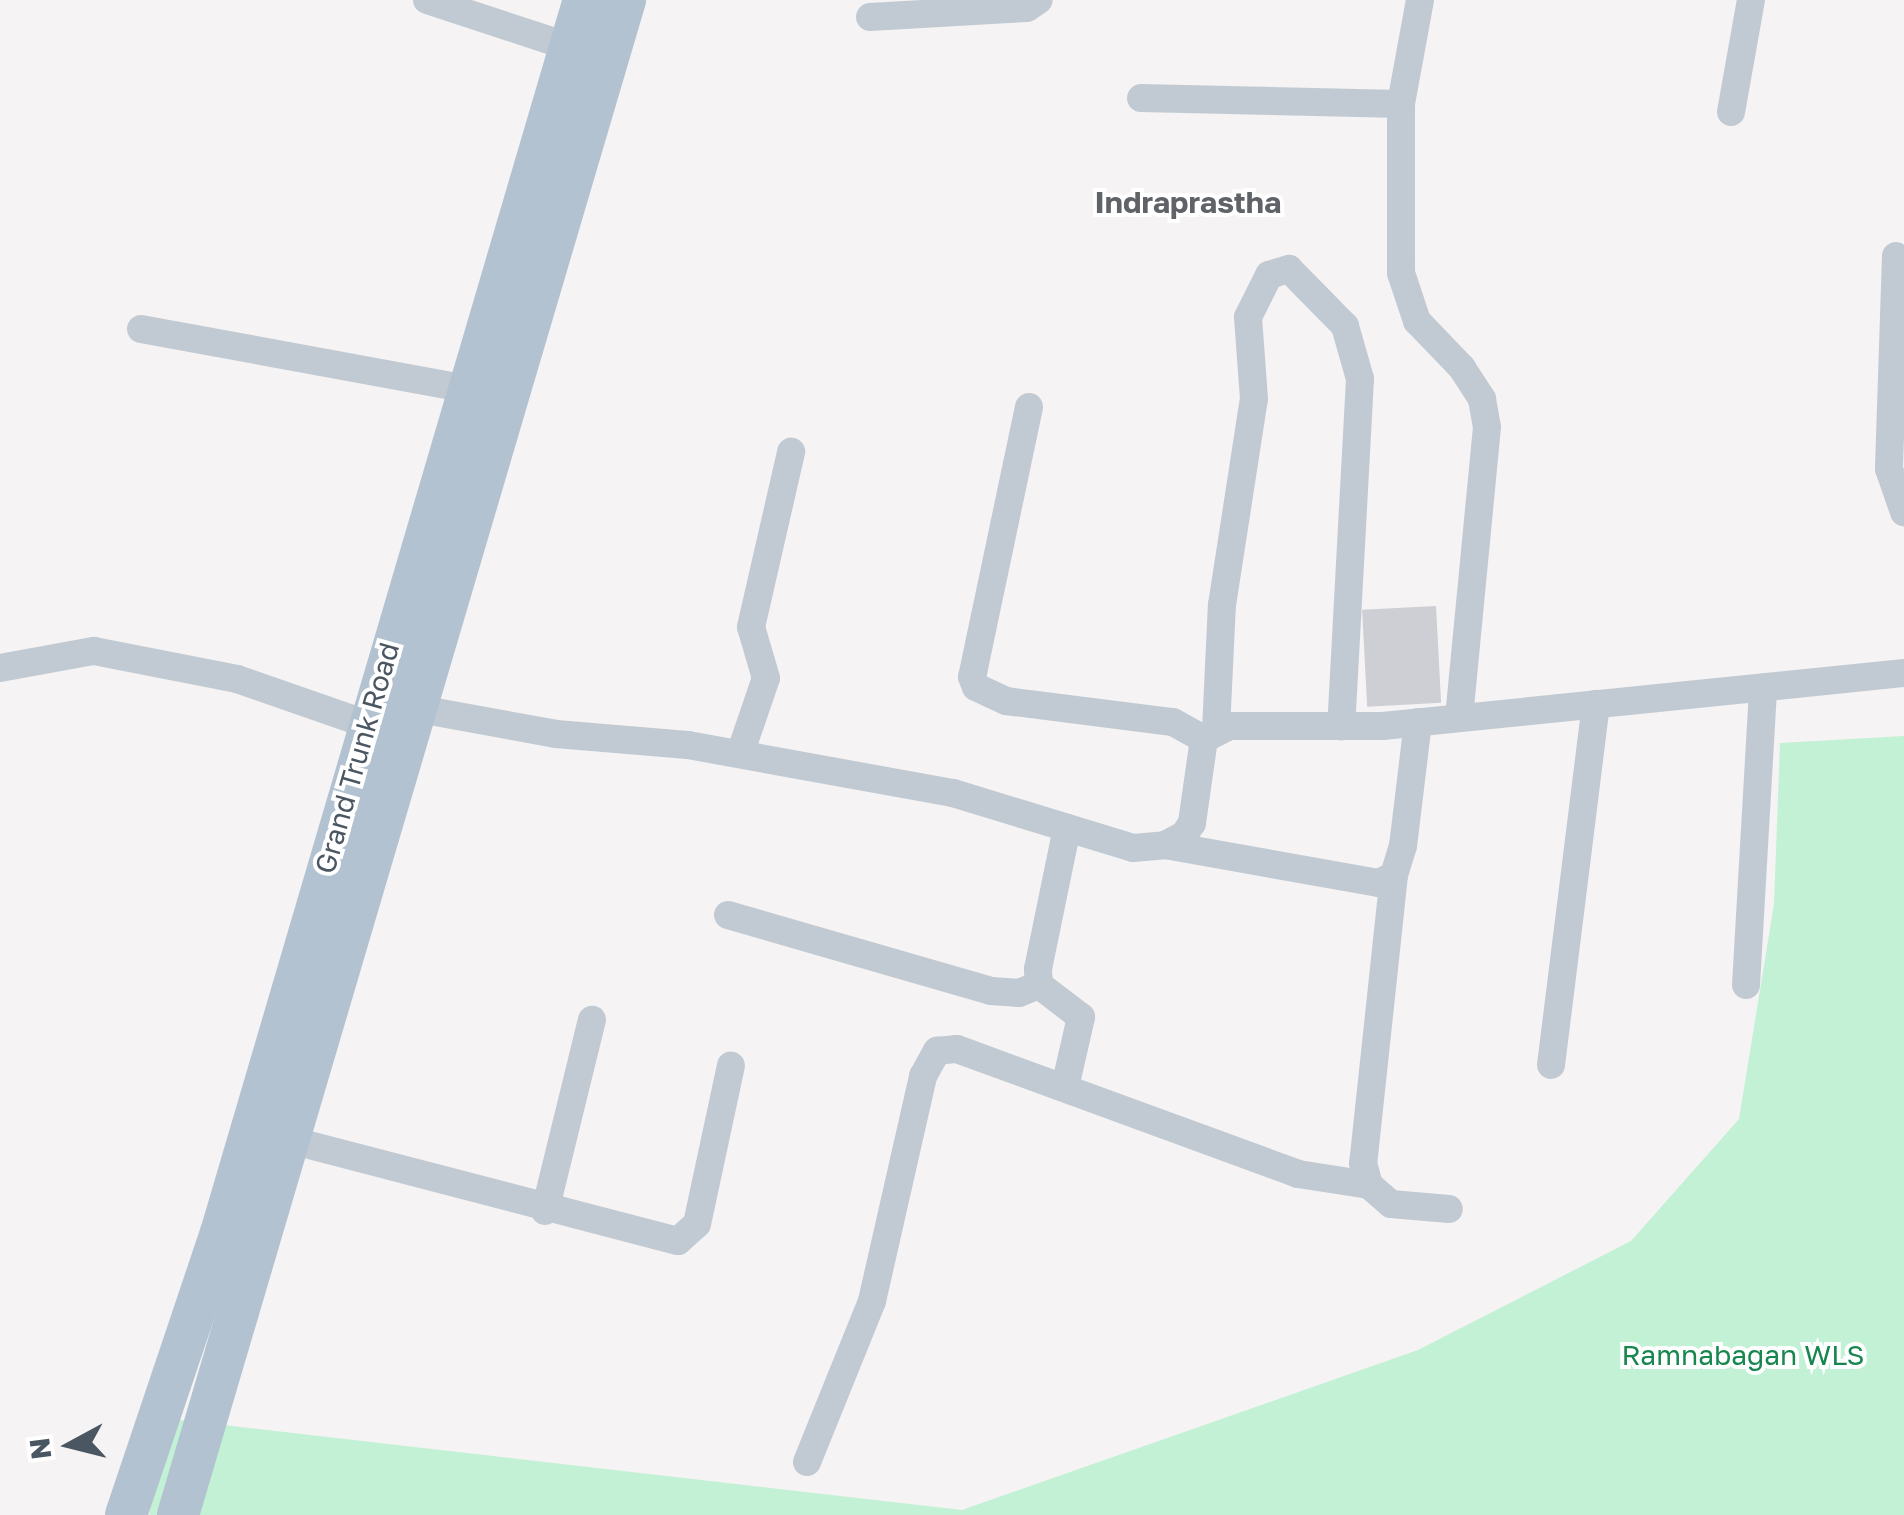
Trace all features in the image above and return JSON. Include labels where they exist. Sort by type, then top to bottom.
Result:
[{"type":"main road","name":"Grand Trunk Road","points":[[126,1515],[221,1234],[366,724],[584,0]]},
{"type":"main road","name":"Grand Trunk Road","points":[[178,1515],[625,0]]},
{"type":"street","points":[[426,0],[570,48]]},
{"type":"street","points":[[870,17],[1026,8],[1039,0]]},
{"type":"street","points":[[1420,0],[1400,104],[1404,283],[1417,321],[1482,399],[1488,427],[1459,718]]},
{"type":"street","points":[[1731,112],[1751,0]]},
{"type":"street","points":[[1141,98],[1400,104]]},
{"type":"street","points":[[1896,256],[1889,469],[1904,512]]},
{"type":"street","points":[[1165,845],[1192,824],[1210,734],[1222,605],[1254,399],[1248,318],[1269,276],[1289,269],[1346,326],[1360,380],[1341,726]]},
{"type":"street","points":[[141,329],[467,389]]},
{"type":"street","points":[[1029,407],[972,678],[976,687],[1006,701],[1173,722],[1210,734],[1418,722],[1904,674]]},
{"type":"street","points":[[740,754],[766,678],[751,627],[791,452]]},
{"type":"street","points":[[0,668],[94,651],[237,679],[366,724]]},
{"type":"street","points":[[1746,985],[1762,687]]},
{"type":"street","points":[[1551,1065],[1596,704]]},
{"type":"street","points":[[419,708],[556,734],[740,754],[953,793],[1133,848],[1165,845],[1353,884],[1380,884],[1394,876]]},
{"type":"street","points":[[1369,1185],[1364,1163],[1394,876],[1418,722]]},
{"type":"street","points":[[1040,984],[1067,828]]},
{"type":"street","points":[[728,915],[991,990],[1020,993],[1040,984]]},
{"type":"street","points":[[1040,984],[1080,1018],[1065,1087]]},
{"type":"street","points":[[545,1211],[592,1020]]},
{"type":"street","points":[[807,1462],[872,1301],[928,1060],[956,1049],[1298,1174],[1369,1185],[1391,1204],[1449,1209]]},
{"type":"street","points":[[290,1140],[662,1240],[688,1237],[696,1224],[732,1066]]},
{"type":"green space","name":"Ramnabagan WLS","points":[[1904,736],[1904,1515],[149,1515],[171,1419],[962,1510],[1418,1350],[1631,1241],[1739,1119],[1774,904],[1780,743]]},
{"type":"building","points":[[1436,606],[1441,703],[1367,707],[1362,610]]},
{"type":"district","name":"Indraprastha","points":[[1188,202]]}]
